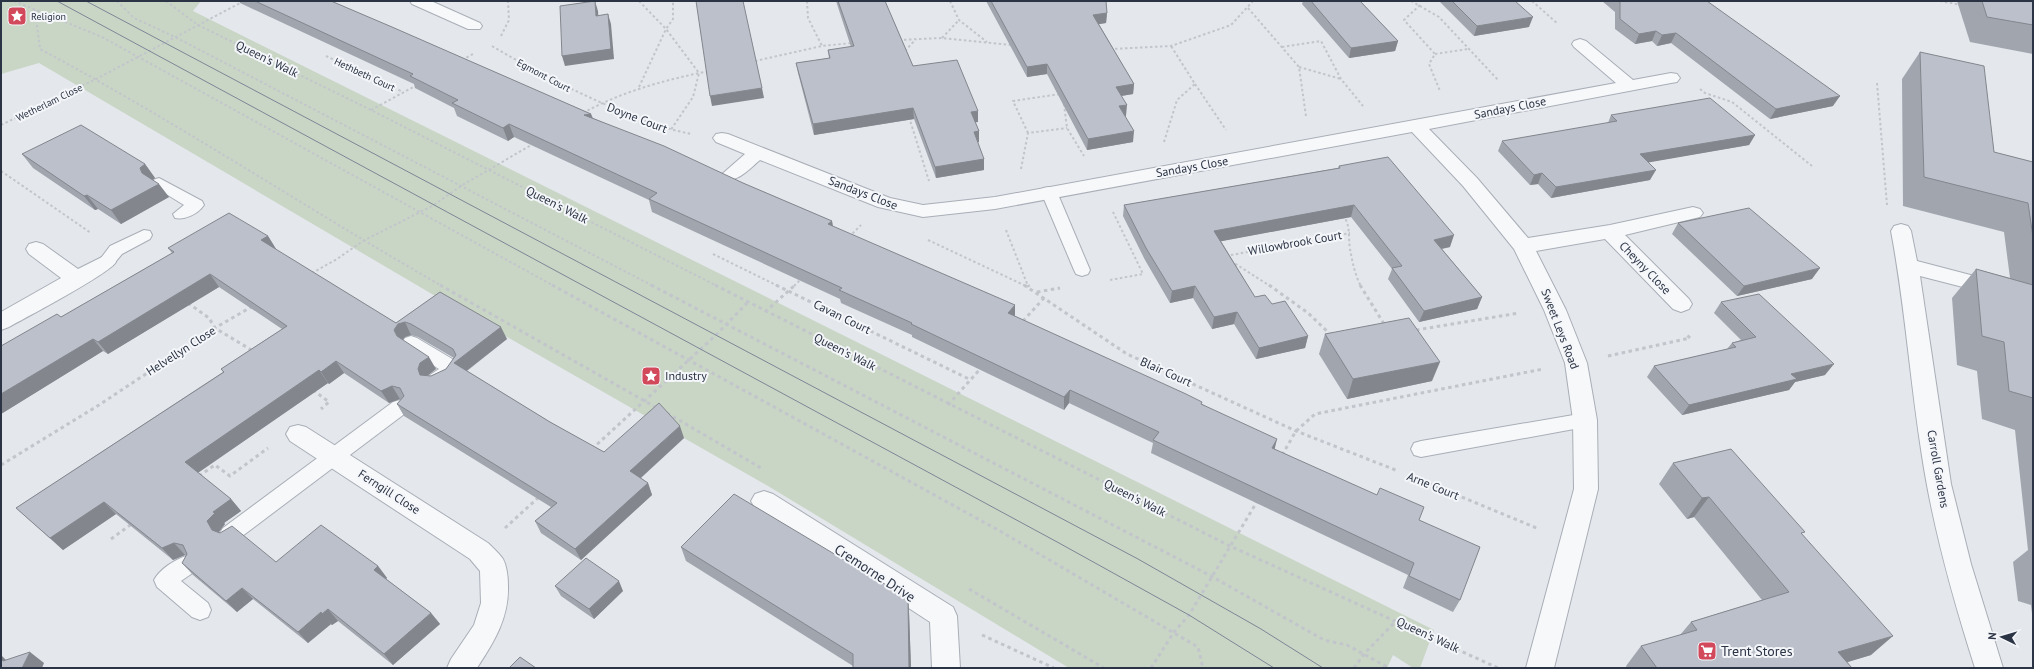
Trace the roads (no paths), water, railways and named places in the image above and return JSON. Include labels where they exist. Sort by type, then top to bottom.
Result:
[{"type":"street","points":[[424,4],[448,1]]},
{"type":"street","points":[[424,4],[474,26]]},
{"type":"street","points":[[1580,44],[1628,85]]},
{"type":"street","name":"Sandays Close","points":[[722,138],[885,204],[923,211],[995,203],[1049,192],[1310,146],[1671,78]]},
{"type":"street","name":"Sweet Leys Road","points":[[1416,126],[1470,182],[1523,246],[1555,310],[1576,363],[1586,420],[1586,489],[1571,542],[1540,668]]},
{"type":"street","points":[[730,175],[758,152]]},
{"type":"street","name":"Cheyny Close","points":[[1523,246],[1610,232],[1693,212]]},
{"type":"street","name":"Carroll Gardens","points":[[1901,231],[1908,266],[1934,458],[1952,546],[1969,608],[1989,668]]},
{"type":"street","name":"Cheyny Close","points":[[1610,232],[1680,304]]},
{"type":"street","points":[[36,249],[77,279]]},
{"type":"street","points":[[1,322],[77,279],[111,256]]},
{"type":"street","points":[[1908,266],[1994,288]]},
{"type":"street","name":"Ferngill Close","points":[[298,434],[479,551],[493,567],[495,580],[495,603],[486,631],[461,668]]},
{"type":"street","name":"Cremorne Drive","points":[[764,501],[943,616],[946,668]]},
{"type":"lane","points":[[159,183],[196,205],[181,214]]},
{"type":"lane","points":[[1049,192],[1082,270]]},
{"type":"lane","points":[[111,256],[144,235]]},
{"type":"lane","points":[[411,344],[452,368],[435,382]]},
{"type":"lane","points":[[230,534],[400,407]]},
{"type":"lane","points":[[1421,449],[1586,420]]},
{"type":"lane","points":[[186,565],[165,580],[200,610]]},
{"type":"tram line","points":[[57,1],[1059,543],[1189,615],[1274,668]]},
{"type":"tram line","points":[[86,1],[1138,559],[1261,629],[1323,668]]},
{"type":"place","name":"Religion","points":[[17,16]]},
{"type":"place","name":"Industry","points":[[651,376]]},
{"type":"place","name":"Trent Stores","points":[[1707,651]]}]
